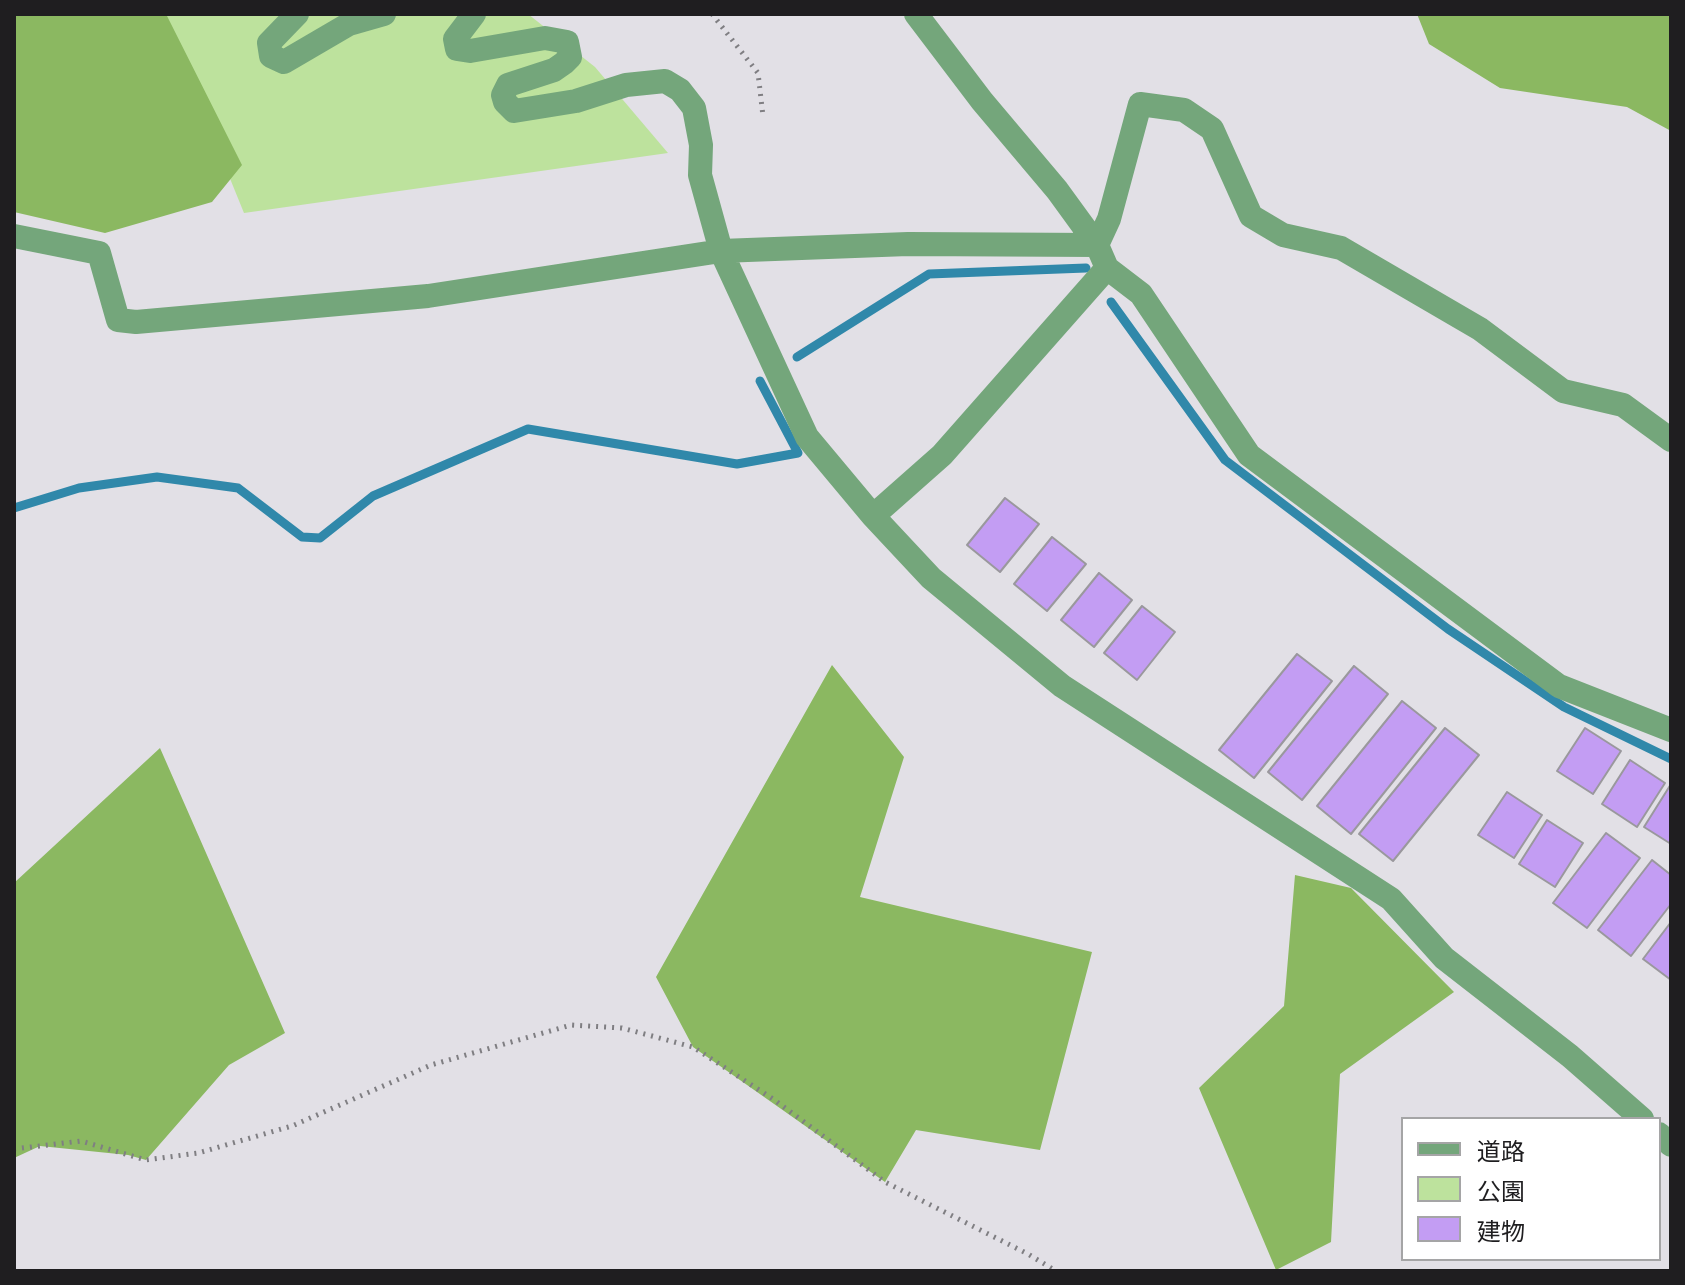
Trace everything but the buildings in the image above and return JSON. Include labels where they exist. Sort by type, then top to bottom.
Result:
[{"type":"street","points":[[297,14],[269,43],[271,56],[284,62],[349,24],[384,14]]},
{"type":"street","points":[[474,14],[455,39],[457,49],[470,51],[545,38],[567,42],[570,57],[564,63],[554,70],[508,85],[503,95],[514,111],[576,101],[626,85],[665,81],[680,90],[694,108],[701,145],[700,175],[721,251],[807,437],[873,516],[931,578],[1062,686],[1391,899],[1444,958],[1570,1056],[1640,1117]]},
{"type":"street","points":[[916,14],[982,101],[1057,190],[1102,256],[1141,294],[1249,455],[1559,686],[1671,730]]},
{"type":"street","points":[[873,516],[942,455],[1102,256],[1140,104],[1184,110],[1212,129],[1251,216],[1283,235],[1341,248],[1480,329],[1563,391],[1623,405],[1671,440]]},
{"type":"street","points":[[14,236],[99,253],[118,320],[136,322],[428,296],[721,251],[908,244],[1102,256]]},
{"type":"path","points":[[712,14],[758,73],[763,116]]},
{"type":"path","points":[[14,1149],[81,1141],[146,1160],[198,1153],[292,1126],[431,1065],[571,1025],[622,1028],[693,1047],[773,1099],[885,1182],[1056,1271]]},
{"type":"green space","points":[[14,14],[166,14],[242,165],[212,202],[105,233],[14,212]]},
{"type":"green space","points":[[163,14],[528,14],[595,67],[668,153],[244,213]]},
{"type":"green space","points":[[1417,14],[1671,14],[1671,131],[1627,107],[1500,88],[1429,44]]},
{"type":"green space","points":[[832,665],[904,757],[860,897],[1092,952],[1040,1150],[916,1130],[885,1182],[693,1047],[656,977]]},
{"type":"green space","points":[[160,748],[285,1033],[229,1065],[146,1160],[128,1155],[40,1146],[14,1158],[14,883]]},
{"type":"green space","points":[[1295,875],[1351,888],[1454,992],[1340,1074],[1331,1242],[1276,1270],[1199,1088],[1284,1006]]},
{"type":"waterway","points":[[797,357],[929,274],[1086,268]]},
{"type":"waterway","points":[[1111,302],[1225,460],[1448,629],[1564,707],[1671,759]]},
{"type":"waterway","points":[[14,508],[79,488],[157,477],[238,488],[302,537],[320,538],[373,496],[528,429],[737,464],[798,453],[760,381]]}]
